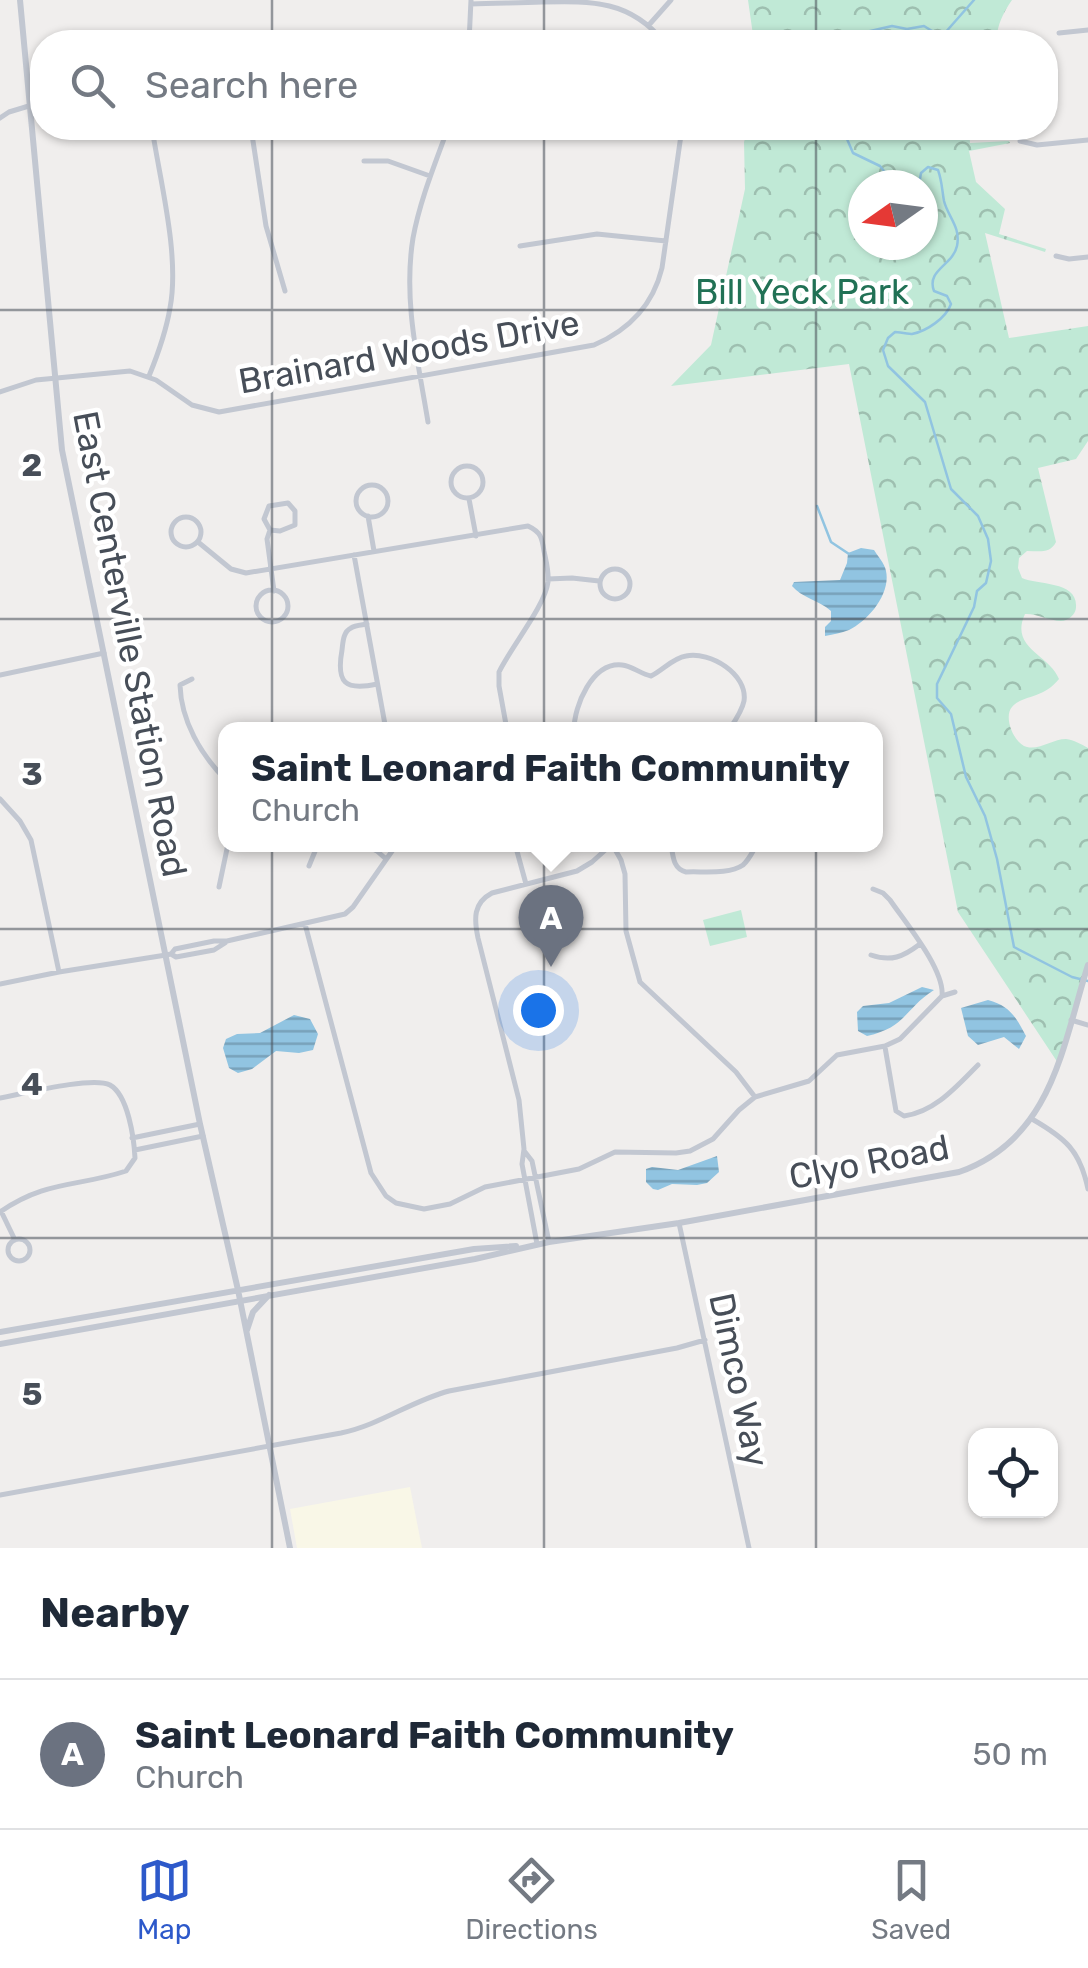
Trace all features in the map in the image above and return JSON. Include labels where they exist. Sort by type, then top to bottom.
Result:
[{"type":"street","name":"East Centerville Station Road","points":[[20,0],[30,106]]},
{"type":"street","points":[[648,26],[672,0]]},
{"type":"street","points":[[470,30],[471,2],[592,2],[626,11],[652,30]]},
{"type":"street","points":[[1060,33],[1088,30]]},
{"type":"street","points":[[0,118],[30,106]]},
{"type":"street","name":"East Centerville Station Road","points":[[33,140],[62,450],[290,1548]]},
{"type":"street","points":[[0,392],[26,382],[56,378],[124,371],[149,376],[166,331],[173,273],[154,140]]},
{"type":"street","points":[[253,140],[266,226],[284,291]]},
{"type":"street","points":[[428,422],[410,314],[410,270],[416,226],[444,140]]},
{"type":"street","name":"Brainard Woods Drive","points":[[149,376],[188,403],[219,412],[584,348],[615,335],[634,320],[660,278],[680,140]]},
{"type":"street","points":[[1020,142],[1037,145],[1088,140]]},
{"type":"street","points":[[364,161],[388,161],[430,176]]},
{"type":"street","points":[[520,246],[597,234],[666,242]]},
{"type":"street","points":[[1056,256],[1088,258]]},
{"type":"street","points":[[473,467],[482,476],[483,484],[477,495],[469,498],[456,494],[451,482],[457,470],[473,467]]},
{"type":"street","points":[[368,516],[388,506],[389,498],[382,487],[365,488],[356,496],[357,509],[368,516],[374,551]]},
{"type":"street","points":[[469,498],[476,536]]},
{"type":"street","points":[[270,530],[295,525],[293,507],[268,506],[264,519],[270,530],[267,539],[274,591]]},
{"type":"street","points":[[185,517],[198,523],[202,533],[198,542],[186,548],[174,542],[171,529],[176,521],[185,517]]},
{"type":"street","points":[[198,542],[236,572],[246,574],[532,527],[541,536],[548,578],[543,598],[500,672],[498,686],[505,722]]},
{"type":"street","points":[[354,555],[385,722]]},
{"type":"street","points":[[612,569],[620,570],[630,579],[626,596],[618,600],[606,597],[599,581],[612,569]]},
{"type":"street","points":[[548,578],[599,581]]},
{"type":"street","points":[[274,591],[285,597],[288,610],[280,619],[266,620],[258,616],[256,602],[262,594],[274,591]]},
{"type":"street","points":[[367,624],[345,633],[339,674],[352,686],[378,684]]},
{"type":"street","points":[[0,675],[104,653]]},
{"type":"street","points":[[574,722],[578,704],[605,668],[624,665],[651,676],[690,655],[712,660],[735,675],[742,686],[744,704],[734,722]]},
{"type":"street","points":[[192,679],[180,684],[180,694],[200,750],[218,771]]},
{"type":"street","points":[[192,755],[200,750]]},
{"type":"street","points":[[0,799],[31,840],[59,972]]},
{"type":"street","points":[[219,888],[226,852]]},
{"type":"street","points":[[309,866],[315,852]]},
{"type":"street","points":[[375,852],[386,859]]},
{"type":"street","points":[[0,984],[169,955],[175,949],[214,940],[228,941],[337,918],[353,908],[391,852]]},
{"type":"street","points":[[517,852],[526,884]]},
{"type":"street","points":[[537,1244],[522,1164],[519,1100],[475,923],[477,906],[492,892],[577,871],[603,852]]},
{"type":"street","points":[[616,852],[625,874],[626,932],[640,982],[736,1072],[755,1098]]},
{"type":"street","points":[[673,852],[675,863],[686,872],[737,868],[752,852]]},
{"type":"street","points":[[873,888],[890,900],[920,944],[943,988],[942,996]]},
{"type":"street","points":[[305,924],[368,1164],[386,1196],[409,1207],[439,1208],[478,1189],[580,1169],[615,1152],[690,1151],[713,1139],[755,1098],[808,1081],[837,1055],[884,1046],[904,1036],[942,996],[955,992]]},
{"type":"street","points":[[870,956],[896,958],[920,944]]},
{"type":"street","name":"Clyo Road","points":[[0,1344],[475,1259],[537,1244],[679,1223],[959,1172],[1004,1149],[1032,1119],[1053,1078],[1088,965]]},
{"type":"street","points":[[1071,1020],[1088,1025]]},
{"type":"street","points":[[884,1046],[896,1111],[904,1116],[936,1104],[978,1065]]},
{"type":"street","points":[[0,1098],[90,1082],[112,1086],[122,1097],[134,1150],[133,1162],[126,1171],[49,1187],[0,1212],[14,1240]]},
{"type":"street","points":[[1032,1119],[1076,1153],[1088,1189]]},
{"type":"street","points":[[132,1138],[200,1124]]},
{"type":"street","points":[[134,1150],[202,1136]]},
{"type":"street","points":[[524,1150],[532,1161],[549,1242]]},
{"type":"street","name":"Dimco Way","points":[[679,1223],[750,1548]]},
{"type":"street","points":[[14,1240],[25,1240],[30,1246],[26,1259],[19,1261],[10,1256],[8,1248],[14,1240]]},
{"type":"street","name":"Clyo Road","points":[[0,1332],[474,1249],[537,1244]]},
{"type":"street","points":[[246,1334],[253,1312],[270,1295]]},
{"type":"street","points":[[0,1495],[356,1430],[449,1391],[705,1340]]},
{"type":"shaded area","points":[[410,1487],[422,1548],[297,1548],[290,1509]]},
{"type":"green space","points":[[748,0],[1012,0],[998,30],[752,30]]},
{"type":"green space","name":"Bill Yeck Park","points":[[745,140],[1009,141],[969,151],[976,182],[1005,209],[999,234],[1046,249],[1045,252],[985,233],[1009,338],[1088,326],[1088,441],[1076,459],[1038,468],[1056,542],[1047,550],[1027,551],[1019,558],[1018,568],[1022,578],[1071,592],[1076,609],[1062,621],[1025,614],[1021,626],[1026,643],[1059,679],[1046,690],[1016,703],[1009,717],[1014,736],[1027,747],[1066,739],[1088,748],[1088,965],[1058,1063],[958,912],[849,364],[671,386],[711,345],[745,189]]},
{"type":"green space","points":[[741,910],[747,937],[710,946],[703,920]]},
{"type":"water","points":[[861,548],[874,550],[885,568],[887,580],[882,597],[856,626],[825,636],[831,611],[792,586],[794,582],[840,580],[848,553]]},
{"type":"water","points":[[922,987],[934,990],[890,1028],[867,1036],[858,1031],[857,1012],[863,1006],[889,1003]]},
{"type":"water","points":[[988,1000],[1007,1009],[1019,1023],[1026,1036],[1019,1049],[1004,1037],[978,1045],[968,1036],[961,1008]]},
{"type":"water","points":[[294,1015],[310,1019],[318,1034],[313,1050],[276,1051],[252,1069],[238,1073],[229,1068],[223,1048],[226,1039],[237,1034],[260,1033]]},
{"type":"water","points":[[717,1156],[719,1172],[707,1183],[672,1184],[658,1190],[646,1182],[646,1169],[678,1170]]},
{"type":"waterway","points":[[948,30],[974,0]]},
{"type":"waterway","points":[[875,30],[892,26],[924,26],[930,30]]},
{"type":"waterway","points":[[847,140],[853,153],[883,170]]},
{"type":"waterway","points":[[924,170],[938,170]]},
{"type":"waterway","points":[[938,170],[944,201],[957,233],[957,246],[933,284],[934,291],[947,296],[951,304],[940,319],[924,330],[912,334],[895,332],[883,350],[888,366],[925,402],[951,489],[978,516],[988,539],[991,561],[986,583],[977,591],[974,607],[937,684],[937,698],[951,714],[966,777],[985,816],[1014,947],[1072,977],[1088,981]]},
{"type":"waterway","points":[[817,506],[831,542],[849,554]]},
{"type":"place","name":"Saint Leonard Faith Community","points":[[551,967]]}]
